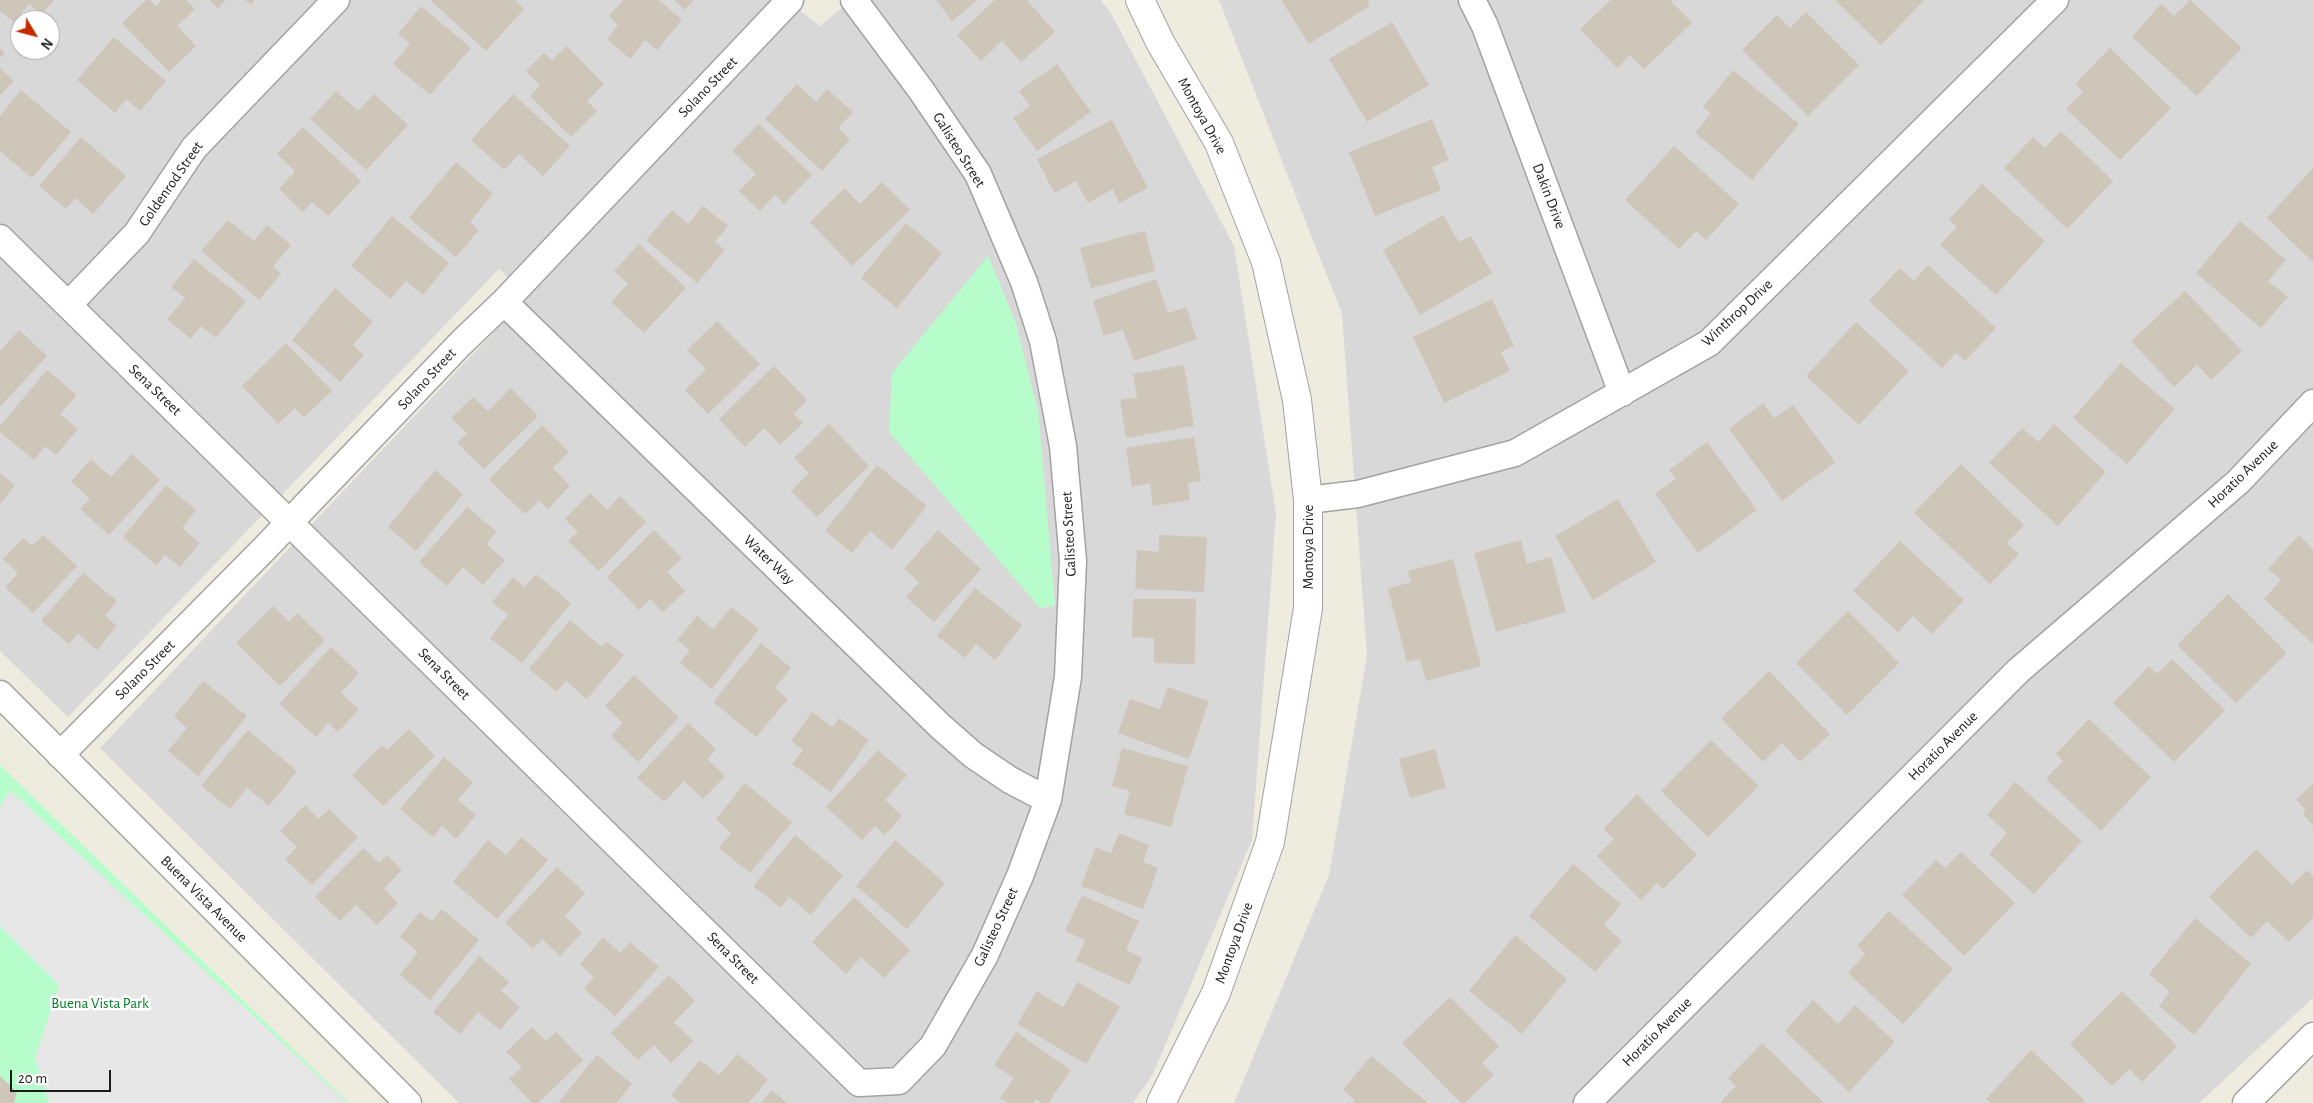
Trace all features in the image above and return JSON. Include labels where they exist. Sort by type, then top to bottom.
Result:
[{"type":"street","name":"Goldenrod Street","points":[[69,304],[137,233],[194,148],[336,0]]},
{"type":"street","name":"Solano Street","points":[[60,755],[291,522],[461,343],[504,302],[790,0]]},
{"type":"street","name":"Galisteo Street","points":[[854,0],[921,90],[978,174],[1024,282],[1044,341],[1063,446],[1074,561],[1068,677],[1048,800],[1020,876],[985,955],[933,1046],[899,1080]]},
{"type":"street","name":"Montoya Drive","points":[[1140,0],[1160,42],[1219,143],[1266,262],[1297,400],[1308,500],[1308,608],[1270,842],[1216,993],[1160,1103]]},
{"type":"street","name":"Dakin Drive","points":[[1472,0],[1485,26],[1622,393]]},
{"type":"street","name":"Winthrop Drive","points":[[1308,500],[1358,494],[1515,453],[1708,343],[2055,0]]},
{"type":"street","name":"Sena Street","points":[[0,238],[291,522],[859,1083],[899,1080]]},
{"type":"street","name":"Water Way","points":[[504,302],[940,726],[973,755],[1010,780],[1048,800]]},
{"type":"street","name":"Horatio Avenue","points":[[1587,1103],[2018,670],[2238,482],[2313,403]]},
{"type":"street","name":"Buena Vista Avenue","points":[[0,694],[408,1103]]},
{"type":"street","points":[[2246,1103],[2313,1036]]},
{"type":"shaded area","points":[[0,0],[787,0],[820,26],[851,0],[1101,0],[1112,15],[1234,246],[1276,514],[1252,840],[1153,1074],[1133,1103],[459,1103],[100,748],[527,297],[499,269],[68,717],[0,651]],"holes":[[[988,256],[1016,324],[1055,605],[1040,608]]]},
{"type":"shaded area","points":[[1219,0],[2313,0],[2313,998],[2199,1103],[1234,1103],[1329,875],[1367,656],[1342,314]]},
{"type":"shaded area","name":"Buena Vista Park","points":[[10,790],[347,1103],[49,1103],[35,1058],[59,985],[0,926],[0,807]]},
{"type":"green space","points":[[988,256],[1016,324],[1038,411],[1055,605],[1040,608],[889,432],[892,373]]},
{"type":"green space","name":"Buena Vista Park","points":[[0,765],[349,1103],[0,1103]]},
{"type":"building","points":[[0,0],[54,0],[45,10],[37,10],[29,4],[24,10],[10,10],[10,19],[0,11]]},
{"type":"building","points":[[146,0],[150,0],[156,6],[162,0],[186,0],[195,9],[177,26],[196,46],[169,72],[122,23]]},
{"type":"building","points":[[209,0],[226,0],[218,8]]},
{"type":"building","points":[[245,0],[255,0],[251,5]]},
{"type":"building","points":[[430,0],[515,0],[524,9],[486,51]]},
{"type":"building","points":[[623,0],[659,0],[682,20],[657,50],[645,40],[630,59],[607,39],[618,25],[609,16]]},
{"type":"building","points":[[674,0],[694,0],[685,10]]},
{"type":"building","points":[[936,0],[978,0],[952,21]]},
{"type":"building","points":[[995,0],[1027,0],[1055,32],[1021,62],[1002,41],[981,61],[957,35]]},
{"type":"building","points":[[1281,0],[1367,0],[1370,6],[1309,44]]},
{"type":"building","points":[[1611,0],[1670,0],[1692,23],[1644,69],[1630,55],[1617,68],[1580,29]]},
{"type":"building","points":[[1835,0],[1924,0],[1881,45]]},
{"type":"building","points":[[2190,0],[2242,48],[2197,96],[2132,37],[2161,4],[2174,16]]},
{"type":"building","points":[[421,6],[471,48],[430,95],[393,64],[410,44],[398,34]]},
{"type":"building","points":[[1806,12],[1859,65],[1808,116],[1742,50],[1777,15],[1790,28]]},
{"type":"building","points":[[1392,22],[1429,85],[1367,122],[1329,59]]},
{"type":"building","points":[[114,37],[166,81],[140,111],[126,99],[115,113],[77,80]]},
{"type":"building","points":[[567,46],[604,84],[587,101],[597,111],[571,137],[530,96],[540,85],[526,71],[544,53],[552,60]]},
{"type":"building","points":[[0,48],[5,53],[0,58]]},
{"type":"building","points":[[2110,48],[2171,108],[2120,160],[2066,109],[2083,92],[2075,84]]},
{"type":"building","points":[[1057,64],[1091,112],[1037,151],[1013,118],[1030,106],[1019,91]]},
{"type":"building","points":[[0,68],[14,81],[0,95]]},
{"type":"building","points":[[1733,70],[1799,124],[1752,180],[1695,133],[1711,113],[1703,107]]},
{"type":"building","points":[[797,84],[816,102],[827,89],[853,112],[838,128],[850,139],[822,171],[765,119]]},
{"type":"building","points":[[21,90],[71,132],[32,178],[0,151],[0,116]]},
{"type":"building","points":[[336,91],[358,111],[374,94],[408,125],[366,170],[310,119]]},
{"type":"building","points":[[513,94],[570,146],[543,176],[519,154],[504,170],[471,140]]},
{"type":"building","points":[[1432,119],[1449,160],[1432,167],[1441,190],[1375,216],[1349,152]]},
{"type":"building","points":[[1112,120],[1148,188],[1119,203],[1113,189],[1088,203],[1076,181],[1054,193],[1037,159]]},
{"type":"building","points":[[759,124],[812,175],[784,204],[775,195],[760,211],[739,191],[756,174],[732,151]]},
{"type":"building","points":[[303,127],[361,181],[328,216],[312,202],[303,212],[279,189],[295,171],[277,154]]},
{"type":"building","points":[[2061,131],[2113,181],[2067,229],[2004,168],[2033,137],[2045,148]]},
{"type":"building","points":[[81,137],[126,176],[93,214],[75,198],[66,209],[39,186]]},
{"type":"building","points":[[1674,146],[1739,204],[1706,240],[1696,231],[1679,249],[1625,200]]},
{"type":"building","points":[[456,162],[493,194],[470,222],[479,230],[456,257],[409,218]]},
{"type":"building","points":[[2313,168],[2313,262],[2267,218]]},
{"type":"building","points":[[882,182],[910,210],[852,266],[810,222],[845,188],[860,204]]},
{"type":"building","points":[[1982,184],[2045,241],[1996,295],[1940,245],[1957,227],[1949,219]]},
{"type":"building","points":[[703,206],[728,226],[715,242],[725,250],[697,283],[646,240],[672,210],[688,224]]},
{"type":"building","points":[[1443,215],[1459,242],[1471,236],[1492,273],[1420,315],[1383,250]]},
{"type":"building","points":[[392,216],[449,263],[423,295],[406,281],[391,299],[351,266]]},
{"type":"building","points":[[228,220],[254,241],[267,225],[291,245],[273,267],[281,274],[259,300],[201,251]]},
{"type":"building","points":[[2240,221],[2286,260],[2268,281],[2288,297],[2261,328],[2196,273]]},
{"type":"building","points":[[906,223],[942,253],[897,308],[861,278]]},
{"type":"building","points":[[1145,231],[1155,271],[1091,288],[1080,248]]},
{"type":"building","points":[[639,244],[686,288],[644,333],[611,302],[628,284],[614,271]]},
{"type":"building","points":[[194,259],[246,301],[216,338],[201,326],[191,339],[167,319],[185,298],[171,287]]},
{"type":"building","points":[[1928,265],[1996,328],[1965,361],[1956,353],[1942,368],[1869,301],[1900,268],[1914,281]]},
{"type":"building","points":[[1156,279],[1168,313],[1186,307],[1197,339],[1134,361],[1123,330],[1104,336],[1093,301]]},
{"type":"building","points":[[335,288],[373,322],[353,345],[364,355],[340,382],[292,340]]},
{"type":"building","points":[[2185,291],[2242,351],[2211,380],[2197,365],[2174,387],[2131,341]]},
{"type":"building","points":[[1492,299],[1514,346],[1501,352],[1510,371],[1444,403],[1413,337]]},
{"type":"building","points":[[717,321],[760,364],[708,414],[685,390],[706,369],[687,350]]},
{"type":"building","points":[[1856,322],[1909,371],[1859,425],[1806,376]]},
{"type":"building","points":[[19,330],[47,356],[0,407],[0,351]]},
{"type":"building","points":[[286,343],[332,391],[304,417],[295,408],[278,424],[242,386]]},
{"type":"building","points":[[2121,363],[2175,409],[2127,464],[2073,418]]},
{"type":"building","points":[[1184,365],[1194,426],[1126,438],[1120,400],[1137,397],[1133,374]]},
{"type":"building","points":[[774,366],[807,400],[794,414],[803,423],[780,445],[764,428],[745,447],[719,419]]},
{"type":"building","points":[[47,370],[77,395],[60,414],[78,429],[56,455],[45,446],[34,460],[0,432],[0,426]]},
{"type":"building","points":[[511,388],[538,416],[484,469],[457,443],[467,433],[451,418],[473,397],[488,411]]},
{"type":"building","points":[[1763,403],[1774,418],[1793,405],[1835,462],[1782,501],[1729,429]]},
{"type":"building","points":[[829,424],[869,466],[817,517],[791,491],[809,473],[794,458]]},
{"type":"building","points":[[2054,424],[2106,472],[2058,526],[1989,463],[2022,428],[2038,442]]},
{"type":"building","points":[[542,425],[569,452],[553,468],[570,486],[548,509],[539,501],[525,514],[489,480]]},
{"type":"building","points":[[1194,437],[1201,481],[1188,483],[1190,500],[1153,506],[1150,483],[1132,487],[1126,448]]},
{"type":"building","points":[[1707,442],[1757,510],[1698,553],[1655,494],[1676,479],[1669,470]]},
{"type":"building","points":[[132,454],[160,480],[109,535],[80,509],[90,499],[71,481],[91,459],[111,477]]},
{"type":"building","points":[[1961,464],[2024,525],[2007,543],[2019,554],[1990,584],[1914,513]]},
{"type":"building","points":[[877,465],[927,506],[892,550],[870,531],[852,553],[825,531]]},
{"type":"building","points":[[435,470],[463,494],[416,551],[388,527]]},
{"type":"building","points":[[0,473],[15,485],[0,504]]},
{"type":"building","points":[[166,485],[196,510],[182,528],[200,543],[180,567],[165,555],[156,565],[123,537]]},
{"type":"building","points":[[590,493],[607,510],[620,496],[646,522],[599,571],[568,541],[578,532],[565,519]]},
{"type":"building","points":[[1618,499],[1656,562],[1593,600],[1555,536]]},
{"type":"building","points":[[467,507],[497,532],[486,544],[505,560],[483,585],[463,567],[447,586],[419,562]]},
{"type":"building","points":[[654,530],[682,558],[667,572],[685,591],[663,612],[650,599],[639,610],[607,577]]},
{"type":"building","points":[[938,530],[981,569],[934,622],[906,597],[919,582],[904,569]]},
{"type":"building","points":[[43,535],[77,566],[33,613],[5,587],[18,573],[3,559],[23,538],[32,546]]},
{"type":"building","points":[[1159,535],[1207,537],[1204,592],[1135,589],[1137,550],[1159,552]]},
{"type":"building","points":[[2299,535],[2313,549],[2313,644],[2264,599],[2281,580],[2268,569]]},
{"type":"building","points":[[1521,540],[1527,564],[1551,557],[1566,612],[1496,632],[1474,553]]},
{"type":"building","points":[[1900,541],[1964,600],[1932,634],[1913,616],[1898,632],[1853,591]]},
{"type":"building","points":[[1453,559],[1481,666],[1426,681],[1420,659],[1407,662],[1388,589],[1411,582],[1408,571]]},
{"type":"building","points":[[83,573],[117,601],[105,616],[117,626],[97,650],[78,634],[69,644],[41,621]]},
{"type":"building","points":[[536,574],[571,603],[522,663],[490,638],[508,615],[492,602],[513,577],[525,587]]},
{"type":"building","points":[[975,588],[1022,625],[995,660],[976,644],[965,658],[937,636]]},
{"type":"building","points":[[2228,594],[2287,653],[2236,703],[2177,645]]},
{"type":"building","points":[[1133,599],[1196,599],[1195,664],[1154,663],[1154,638],[1132,637]]},
{"type":"building","points":[[273,606],[289,622],[297,613],[325,640],[280,686],[236,643]]},
{"type":"building","points":[[731,607],[759,629],[712,689],[680,663],[690,650],[677,640],[697,616],[713,629]]},
{"type":"building","points":[[1848,611],[1899,663],[1847,715],[1796,663]]},
{"type":"building","points":[[570,620],[602,647],[607,642],[624,655],[587,699],[566,681],[557,692],[529,669]]},
{"type":"building","points":[[761,643],[791,668],[775,688],[788,699],[756,737],[713,702]]},
{"type":"building","points":[[331,647],[359,673],[341,693],[359,709],[338,732],[328,723],[316,737],[279,704]]},
{"type":"building","points":[[2172,659],[2225,710],[2174,762],[2113,703],[2149,666],[2157,674]]},
{"type":"building","points":[[1769,671],[1830,734],[1800,762],[1782,743],[1763,762],[1721,718]]},
{"type":"building","points":[[634,675],[679,717],[638,762],[611,736],[623,723],[605,706]]},
{"type":"building","points":[[203,681],[247,716],[198,776],[168,751],[187,728],[174,716]]},
{"type":"building","points":[[1168,687],[1209,701],[1189,759],[1118,733],[1130,699],[1160,709]]},
{"type":"building","points":[[812,712],[833,727],[839,718],[869,740],[831,792],[792,764],[803,750],[791,741]]},
{"type":"building","points":[[2089,719],[2151,777],[2101,831],[2046,779],[2063,761],[2056,754]]},
{"type":"building","points":[[688,723],[716,749],[707,759],[725,776],[703,799],[684,781],[664,802],[637,778]]},
{"type":"building","points":[[409,729],[435,756],[383,806],[352,775],[382,745],[387,750]]},
{"type":"building","points":[[248,730],[297,771],[269,806],[247,788],[230,809],[201,786]]},
{"type":"building","points":[[1711,740],[1759,786],[1708,837],[1661,791]]},
{"type":"building","points":[[1122,748],[1188,766],[1171,827],[1124,814],[1130,791],[1112,786]]},
{"type":"building","points":[[1435,749],[1446,788],[1410,798],[1399,759]]},
{"type":"building","points":[[878,750],[907,775],[885,800],[902,816],[885,835],[875,826],[862,840],[826,807]]},
{"type":"building","points":[[444,757],[473,782],[458,800],[476,815],[456,839],[442,826],[433,837],[400,809]]},
{"type":"building","points":[[2015,782],[2082,841],[2034,894],[1989,854],[2007,833],[1987,815]]},
{"type":"building","points":[[745,783],[792,822],[750,873],[719,848],[731,833],[716,819]]},
{"type":"building","points":[[2313,784],[2313,825],[2303,814],[2306,810],[2296,799]]},
{"type":"building","points":[[1637,794],[1697,855],[1663,889],[1657,883],[1641,900],[1597,856],[1614,839],[1603,829]]},
{"type":"building","points":[[305,805],[319,819],[329,809],[358,837],[312,885],[285,859],[297,847],[280,831]]},
{"type":"building","points":[[1119,833],[1149,845],[1143,862],[1158,868],[1143,909],[1081,886],[1096,847],[1111,853]]},
{"type":"building","points":[[795,835],[843,875],[811,915],[789,897],[781,908],[753,886]]},
{"type":"building","points":[[521,837],[548,860],[497,919],[453,882],[488,840],[506,855]]},
{"type":"building","points":[[895,840],[945,883],[907,929],[856,886]]},
{"type":"building","points":[[363,848],[379,863],[387,855],[402,870],[384,889],[398,903],[377,925],[356,905],[340,921],[315,897]]},
{"type":"building","points":[[2256,849],[2292,885],[2307,870],[2313,876],[2313,918],[2289,942],[2267,921],[2251,938],[2209,897]]},
{"type":"building","points":[[1961,852],[2015,903],[1964,956],[1902,895],[1936,860],[1945,868]]},
{"type":"building","points":[[1573,864],[1621,904],[1604,925],[1622,941],[1595,972],[1529,916]]},
{"type":"building","points":[[557,867],[585,893],[565,916],[582,933],[560,956],[542,939],[533,949],[505,923]]},
{"type":"building","points":[[1082,895],[1139,921],[1126,950],[1142,958],[1130,985],[1076,961],[1085,940],[1065,931]]},
{"type":"building","points":[[854,897],[910,950],[884,978],[861,957],[846,974],[812,942]]},
{"type":"building","points":[[442,909],[479,940],[430,1000],[400,975],[418,952],[400,937],[420,912],[432,922]]},
{"type":"building","points":[[1889,911],[1953,969],[1903,1024],[1848,973],[1865,954],[1857,946]]},
{"type":"building","points":[[2195,918],[2251,964],[2194,1035],[2159,1006],[2170,992],[2149,974]]},
{"type":"building","points":[[1515,935],[1567,979],[1522,1034],[1469,991]]},
{"type":"building","points":[[603,937],[620,953],[630,942],[659,967],[615,1016],[584,989],[594,977],[580,964]]},
{"type":"building","points":[[479,956],[509,982],[501,991],[520,1007],[500,1030],[478,1012],[460,1034],[433,1012]]},
{"type":"building","points":[[669,975],[695,1001],[674,1022],[693,1041],[671,1063],[654,1045],[638,1060],[611,1033]]},
{"type":"building","points":[[1078,982],[1120,1007],[1086,1064],[1017,1024],[1037,991],[1063,1007]]},
{"type":"building","points":[[2122,991],[2177,1046],[2142,1082],[2129,1069],[2112,1086],[2070,1044]]},
{"type":"building","points":[[1450,997],[1499,1046],[1482,1063],[1494,1075],[1465,1103],[1461,1103],[1402,1043]]},
{"type":"building","points":[[1813,1000],[1838,1024],[1855,1005],[1895,1042],[1849,1092],[1785,1031]]},
{"type":"building","points":[[532,1027],[546,1041],[556,1032],[583,1060],[538,1103],[532,1103],[509,1079],[522,1067],[506,1052]]},
{"type":"building","points":[[1016,1032],[1071,1070],[1048,1103],[1042,1103],[1036,1099],[1034,1103],[1008,1103],[1000,1098],[1014,1078],[994,1065]]},
{"type":"building","points":[[1762,1043],[1823,1102],[1720,1103],[1736,1086],[1728,1078]]},
{"type":"building","points":[[2031,1050],[2085,1101],[2083,1103],[1991,1103],[1986,1099]]},
{"type":"building","points":[[738,1054],[768,1080],[748,1103],[681,1103],[671,1095],[700,1060],[719,1075]]},
{"type":"building","points":[[597,1055],[632,1084],[616,1103],[558,1103]]},
{"type":"building","points":[[1371,1056],[1428,1103],[1353,1103],[1355,1100],[1343,1090]]},
{"type":"building","points":[[0,1076],[17,1092],[14,1103],[0,1103]]},
{"type":"building","points":[[772,1090],[787,1103],[761,1103]]}]
